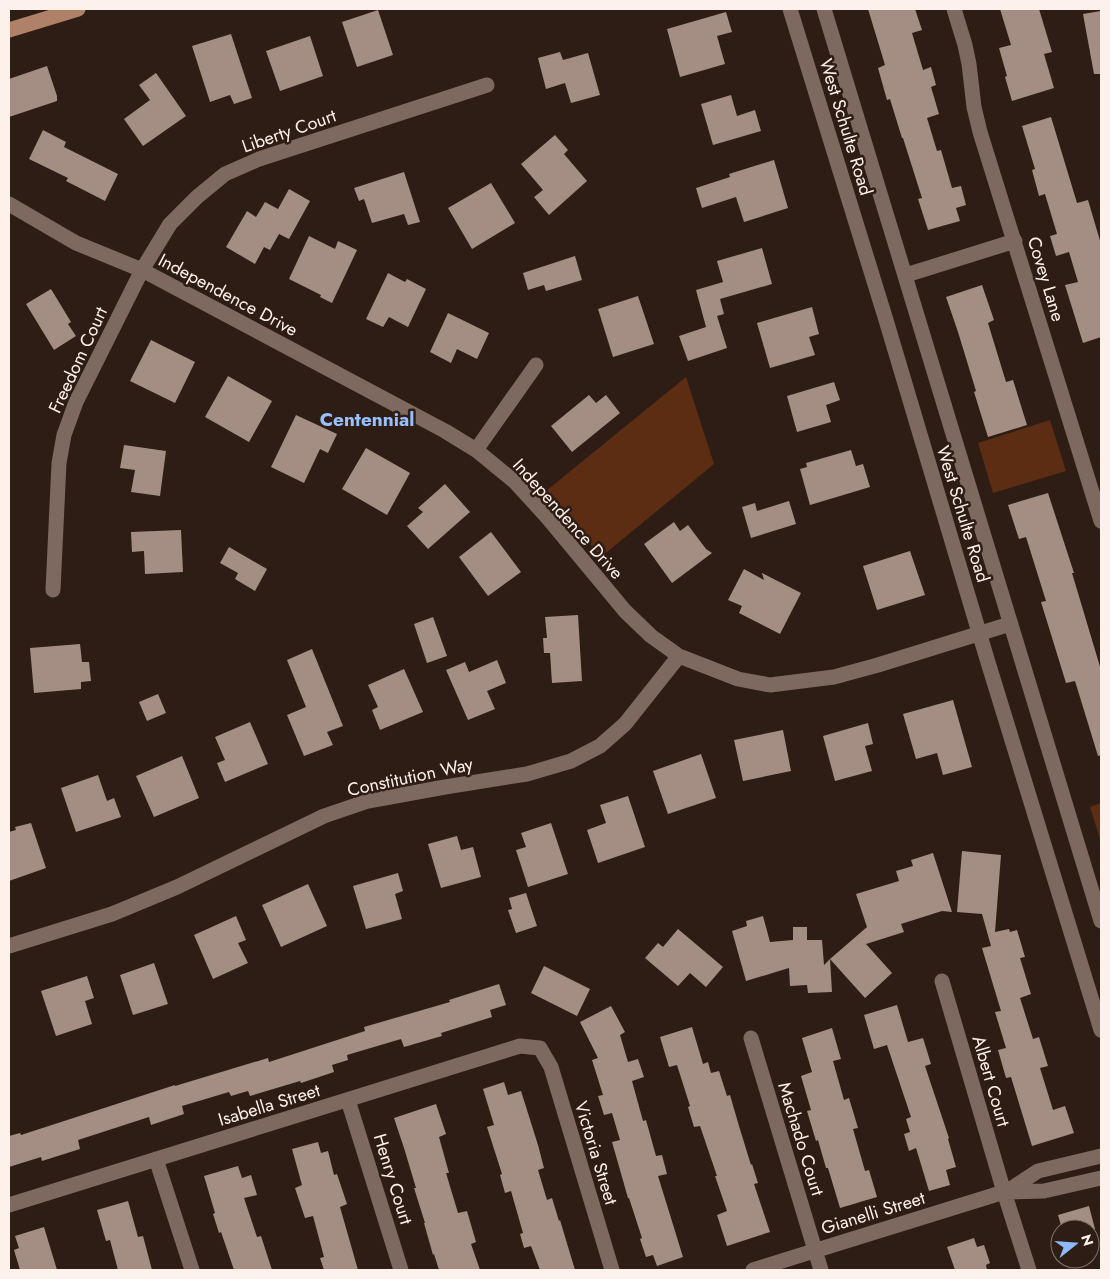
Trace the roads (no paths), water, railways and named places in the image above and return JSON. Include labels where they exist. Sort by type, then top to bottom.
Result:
[{"type":"main road","points":[[9,30],[78,9]]},
{"type":"street","name":"West Schulte Road","points":[[790,9],[1101,1030]]},
{"type":"street","name":"West Schulte Road","points":[[824,9],[1101,921]]},
{"type":"street","name":"Covey Lane","points":[[954,9],[969,64],[978,124],[1101,521]]},
{"type":"street","name":"Liberty Court","points":[[142,270],[170,224],[197,197],[226,174],[259,159],[487,85]]},
{"type":"street","name":"Independence Drive","points":[[9,204],[76,243],[142,270],[476,450],[515,482],[547,517],[625,611],[651,636],[679,656],[738,679],[770,685],[834,677],[1010,624]]},
{"type":"street","points":[[906,275],[1015,241]]},
{"type":"street","name":"Freedom Court","points":[[53,590],[58,463],[64,435],[76,402],[142,270]]},
{"type":"street","points":[[476,450],[536,365]]},
{"type":"street","name":"Constitution Way","points":[[9,946],[112,914],[177,887],[324,816],[368,801],[527,774],[571,761],[600,746],[625,724],[679,656]]},
{"type":"street","name":"Albert Court","points":[[942,980],[1004,1192],[1029,1270]]},
{"type":"street","name":"Machado Court","points":[[751,1038],[821,1270]]},
{"type":"street","name":"Isabella Street","points":[[9,1205],[520,1046],[540,1048]]},
{"type":"street","name":"Victoria Street","points":[[540,1048],[551,1068],[612,1270]]},
{"type":"street","name":"Henry Court","points":[[348,1100],[401,1270]]},
{"type":"street","name":"Gianelli Street","points":[[753,1270],[1004,1192],[1038,1171],[1101,1156]]},
{"type":"street","points":[[156,1159],[192,1270]]},
{"type":"street","name":"Gianelli Street","points":[[1004,1192],[1044,1190],[1101,1178]]},
{"type":"district","name":"Centennial","points":[[367,419]]}]
